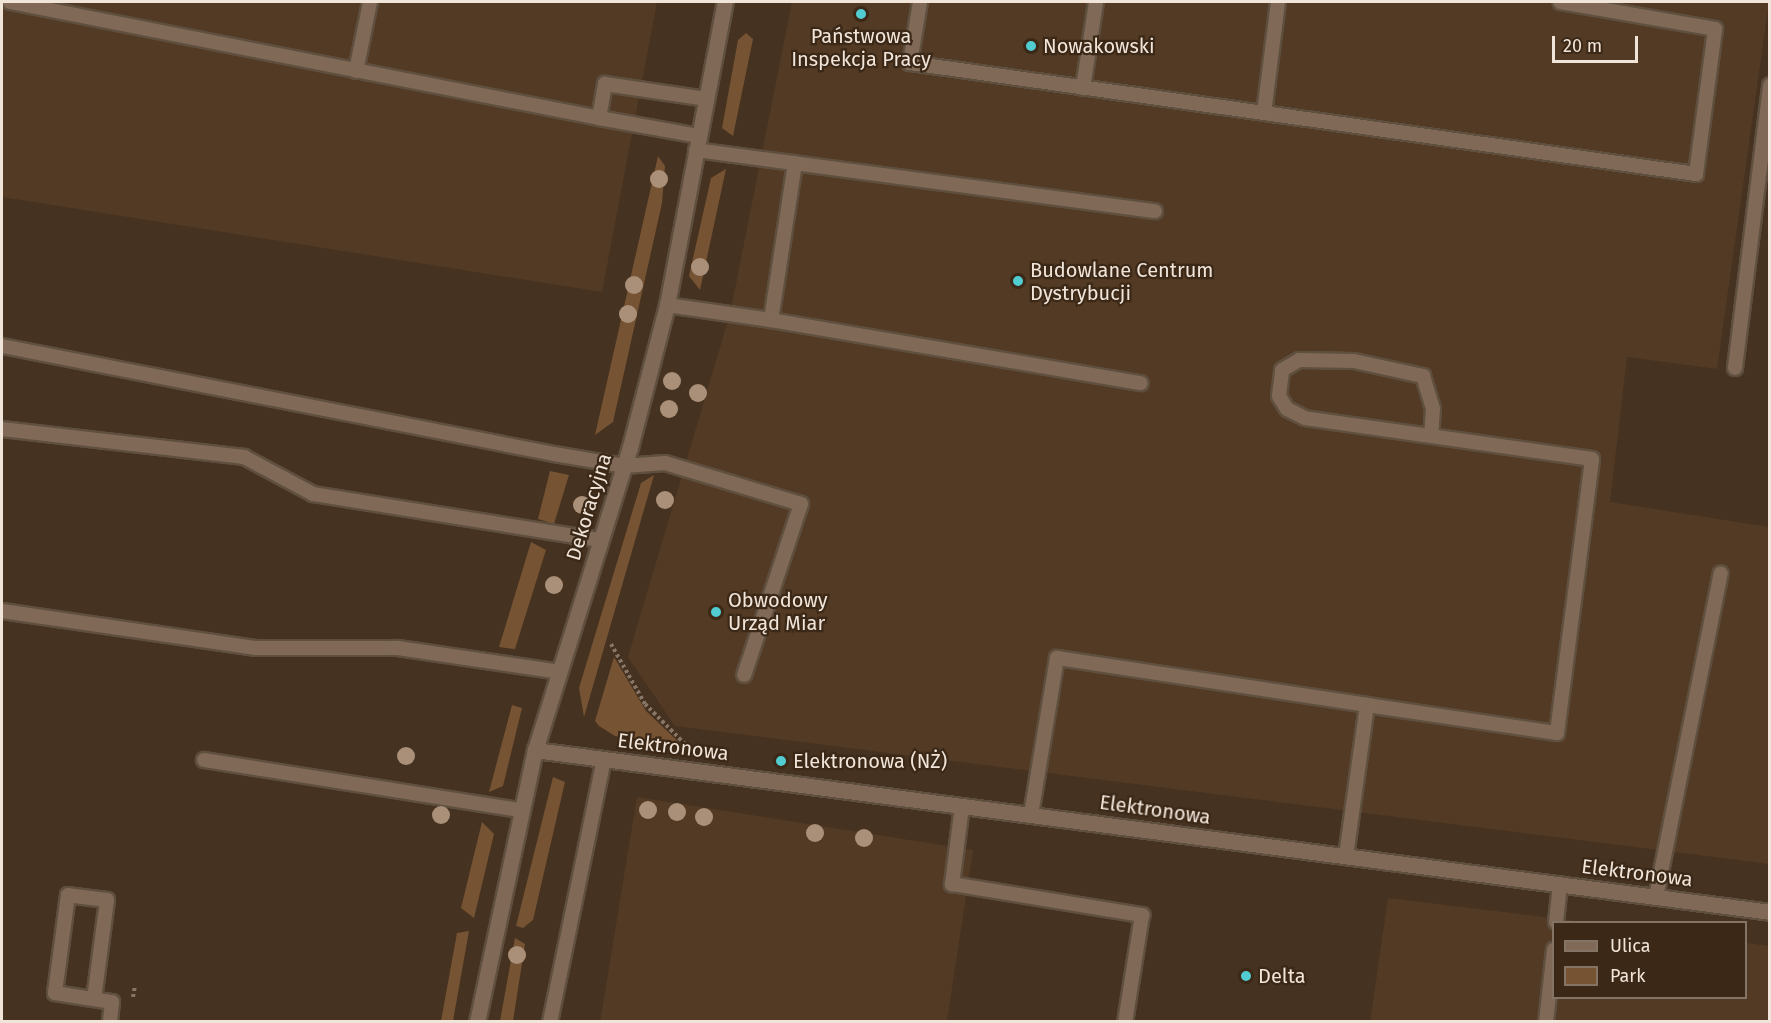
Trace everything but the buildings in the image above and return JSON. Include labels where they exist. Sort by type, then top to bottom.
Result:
[{"type":"street","name":"Dekoracyjna","points":[[477,1022],[521,810],[536,750],[624,466],[667,305],[725,2]]},
{"type":"street","name":"Elektronowa","points":[[536,750],[1770,912]]},
{"type":"lane","points":[[10,2],[599,118],[697,143],[795,163],[1155,211]]},
{"type":"lane","points":[[356,71],[370,2]]},
{"type":"lane","points":[[920,2],[910,63],[1696,174],[1715,29],[1560,2]]},
{"type":"lane","points":[[1083,88],[1096,2]]},
{"type":"lane","points":[[1264,113],[1278,2]]},
{"type":"lane","points":[[599,118],[605,84],[706,99]]},
{"type":"lane","points":[[1735,368],[1764,96],[1770,85]]},
{"type":"lane","points":[[771,320],[795,163]]},
{"type":"lane","points":[[667,305],[771,320],[1141,383]]},
{"type":"lane","points":[[2,346],[624,466],[683,467],[801,504],[744,675]]},
{"type":"lane","points":[[1031,815],[1057,658],[1557,733],[1592,459],[1431,436],[1305,418],[1287,409],[1279,396],[1282,370],[1299,360],[1354,361],[1423,376],[1433,409],[1431,436]]},
{"type":"lane","points":[[2,429],[243,457],[313,494],[601,540]]},
{"type":"lane","points":[[1656,897],[1721,573]]},
{"type":"lane","points":[[2,611],[256,648],[398,648],[560,672]]},
{"type":"lane","points":[[1346,856],[1367,705]]},
{"type":"lane","points":[[550,1022],[604,759]]},
{"type":"lane","points":[[204,760],[521,810]]},
{"type":"lane","points":[[962,806],[952,884],[1142,915],[1125,1022]]},
{"type":"lane","points":[[1556,921],[1560,884]]},
{"type":"lane","points":[[94,999],[107,900],[68,895],[55,993],[112,1002],[110,1022]]},
{"type":"lane","points":[[1546,1022],[1552,967]]},
{"type":"path","points":[[611,644],[645,704],[694,752]]},
{"type":"shaded area","points":[[2,2],[657,2],[602,292],[2,197]]},
{"type":"shaded area","points":[[792,2],[1769,2],[1717,369],[1627,357],[1610,502],[1769,527],[1769,864],[675,726],[628,657],[730,314]]},
{"type":"shaded area","points":[[637,797],[973,850],[947,1021],[600,1022]]},
{"type":"shaded area","points":[[1388,898],[1577,921],[1552,921],[1552,999],[1747,999],[1747,943],[1769,946],[1769,1021],[1370,1022]]},
{"type":"green space","points":[[746,33],[753,39],[733,136],[722,128],[738,40]]},
{"type":"green space","points":[[658,156],[665,166],[662,203],[613,422],[595,435]]},
{"type":"green space","points":[[726,169],[700,290],[689,276],[711,178]]},
{"type":"green space","points":[[550,471],[569,475],[554,524],[538,519]]},
{"type":"green space","points":[[654,475],[584,717],[579,688],[641,483]]},
{"type":"green space","points":[[531,542],[546,550],[515,649],[499,647]]},
{"type":"green space","points":[[614,657],[646,711],[685,748],[615,736],[595,721]]},
{"type":"green space","points":[[512,705],[522,708],[503,786],[489,792]]},
{"type":"green space","points":[[553,777],[565,782],[533,920],[523,928],[516,926]]},
{"type":"green space","points":[[482,822],[494,834],[474,918],[461,908]]},
{"type":"green space","points":[[469,931],[453,1021],[441,1021],[457,933]]},
{"type":"green space","points":[[515,938],[525,944],[513,1021],[500,1021]]},
{"type":"place","name":"Państwowa Inspekcja Pracy","points":[[861,14]]},
{"type":"place","name":"Nowakowski","points":[[1031,46]]},
{"type":"place","name":"Budowlane Centrum Dystrybucji","points":[[1018,281]]},
{"type":"place","name":"Obwodowy Urząd Miar","points":[[716,612]]},
{"type":"place","name":"Elektronowa (NŻ)","points":[[781,761]]},
{"type":"place","name":"Delta","points":[[1246,976]]}]
